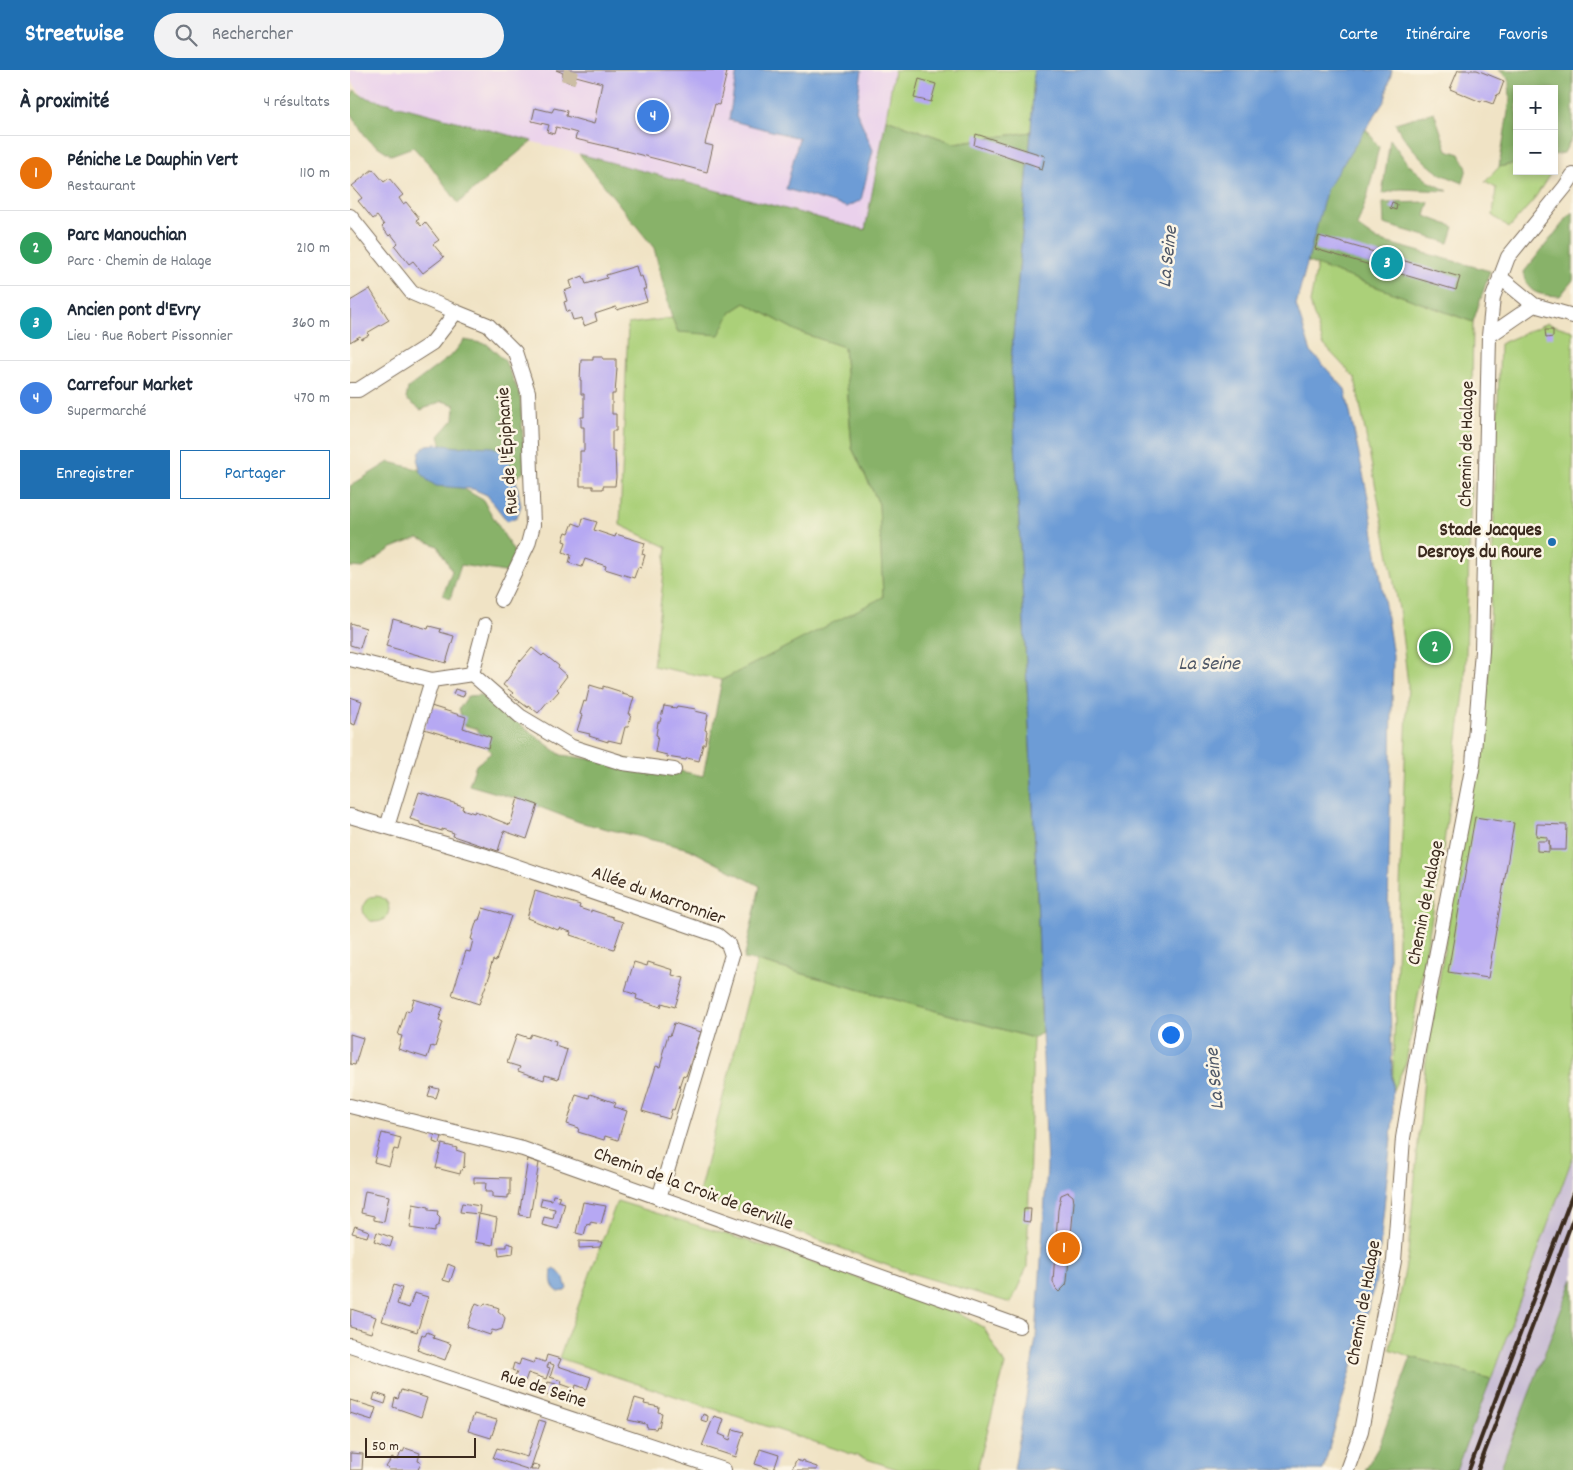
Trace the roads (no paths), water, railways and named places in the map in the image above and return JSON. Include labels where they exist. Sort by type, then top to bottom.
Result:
[{"type":"street","name":"Chemin de Halage","points":[[1347,1470],[1361,1431],[1394,1261],[1403,1138],[1473,764],[1482,651],[1489,336],[1493,297],[1508,257],[1573,175]]},
{"type":"street","name":"Rue de l'Épiphanie","points":[[350,216],[412,293],[488,325],[515,352],[528,392],[533,525],[528,544],[501,600]]},
{"type":"street","points":[[1500,276],[1534,305],[1573,316]]},
{"type":"street","points":[[1489,336],[1534,305]]},
{"type":"street","points":[[350,390],[358,390],[432,343],[456,312]]},
{"type":"street","points":[[472,674],[485,625]]},
{"type":"street","points":[[350,658],[432,680],[472,674],[520,716],[572,747],[623,763],[674,770]]},
{"type":"street","points":[[387,827],[432,680]]},
{"type":"street","name":"Allée du Marronnier","points":[[350,816],[486,856],[717,935],[728,944],[732,956],[659,1198]]},
{"type":"street","name":"Chemin de la Croix de Gerville","points":[[350,1106],[523,1149],[1019,1326]]},
{"type":"street","name":"Rue de Seine","points":[[350,1345],[724,1470]]},
{"type":"water","points":[[737,70],[862,70],[856,110],[873,150],[861,200],[847,207],[786,189],[799,138],[729,120]]},
{"type":"water","name":"La Seine","points":[[1034,70],[1392,70],[1385,100],[1327,188],[1296,305],[1311,352],[1345,389],[1368,497],[1393,656],[1388,913],[1393,1118],[1377,1277],[1323,1470],[1014,1470],[1036,1338],[1047,1167],[1036,866],[1011,361],[1031,132]]},
{"type":"water","points":[[436,444],[458,447],[493,447],[504,453],[509,461],[517,484],[521,506],[517,517],[507,521],[487,495],[473,489],[436,486],[427,480],[421,472],[418,462],[420,451],[427,445]]},
{"type":"water","points":[[555,1268],[564,1278],[567,1289],[565,1291],[559,1292],[553,1285],[551,1280],[552,1270]]},
{"type":"tunnel","points":[[568,82],[571,70]]},
{"type":"railway","points":[[1469,1470],[1573,1193]]},
{"type":"railway","points":[[1478,1470],[1573,1219]]},
{"type":"place","name":"Carrefour Market","points":[[653,116]]},
{"type":"place","name":"Ancien pont d'Evry","points":[[1387,263]]},
{"type":"place","name":"Stade Jacques Desroys du Roure","points":[[1552,542]]},
{"type":"place","name":"Parc Manouchian","points":[[1435,647]]},
{"type":"place","name":"Péniche Le Dauphin Vert","points":[[1064,1248]]}]
